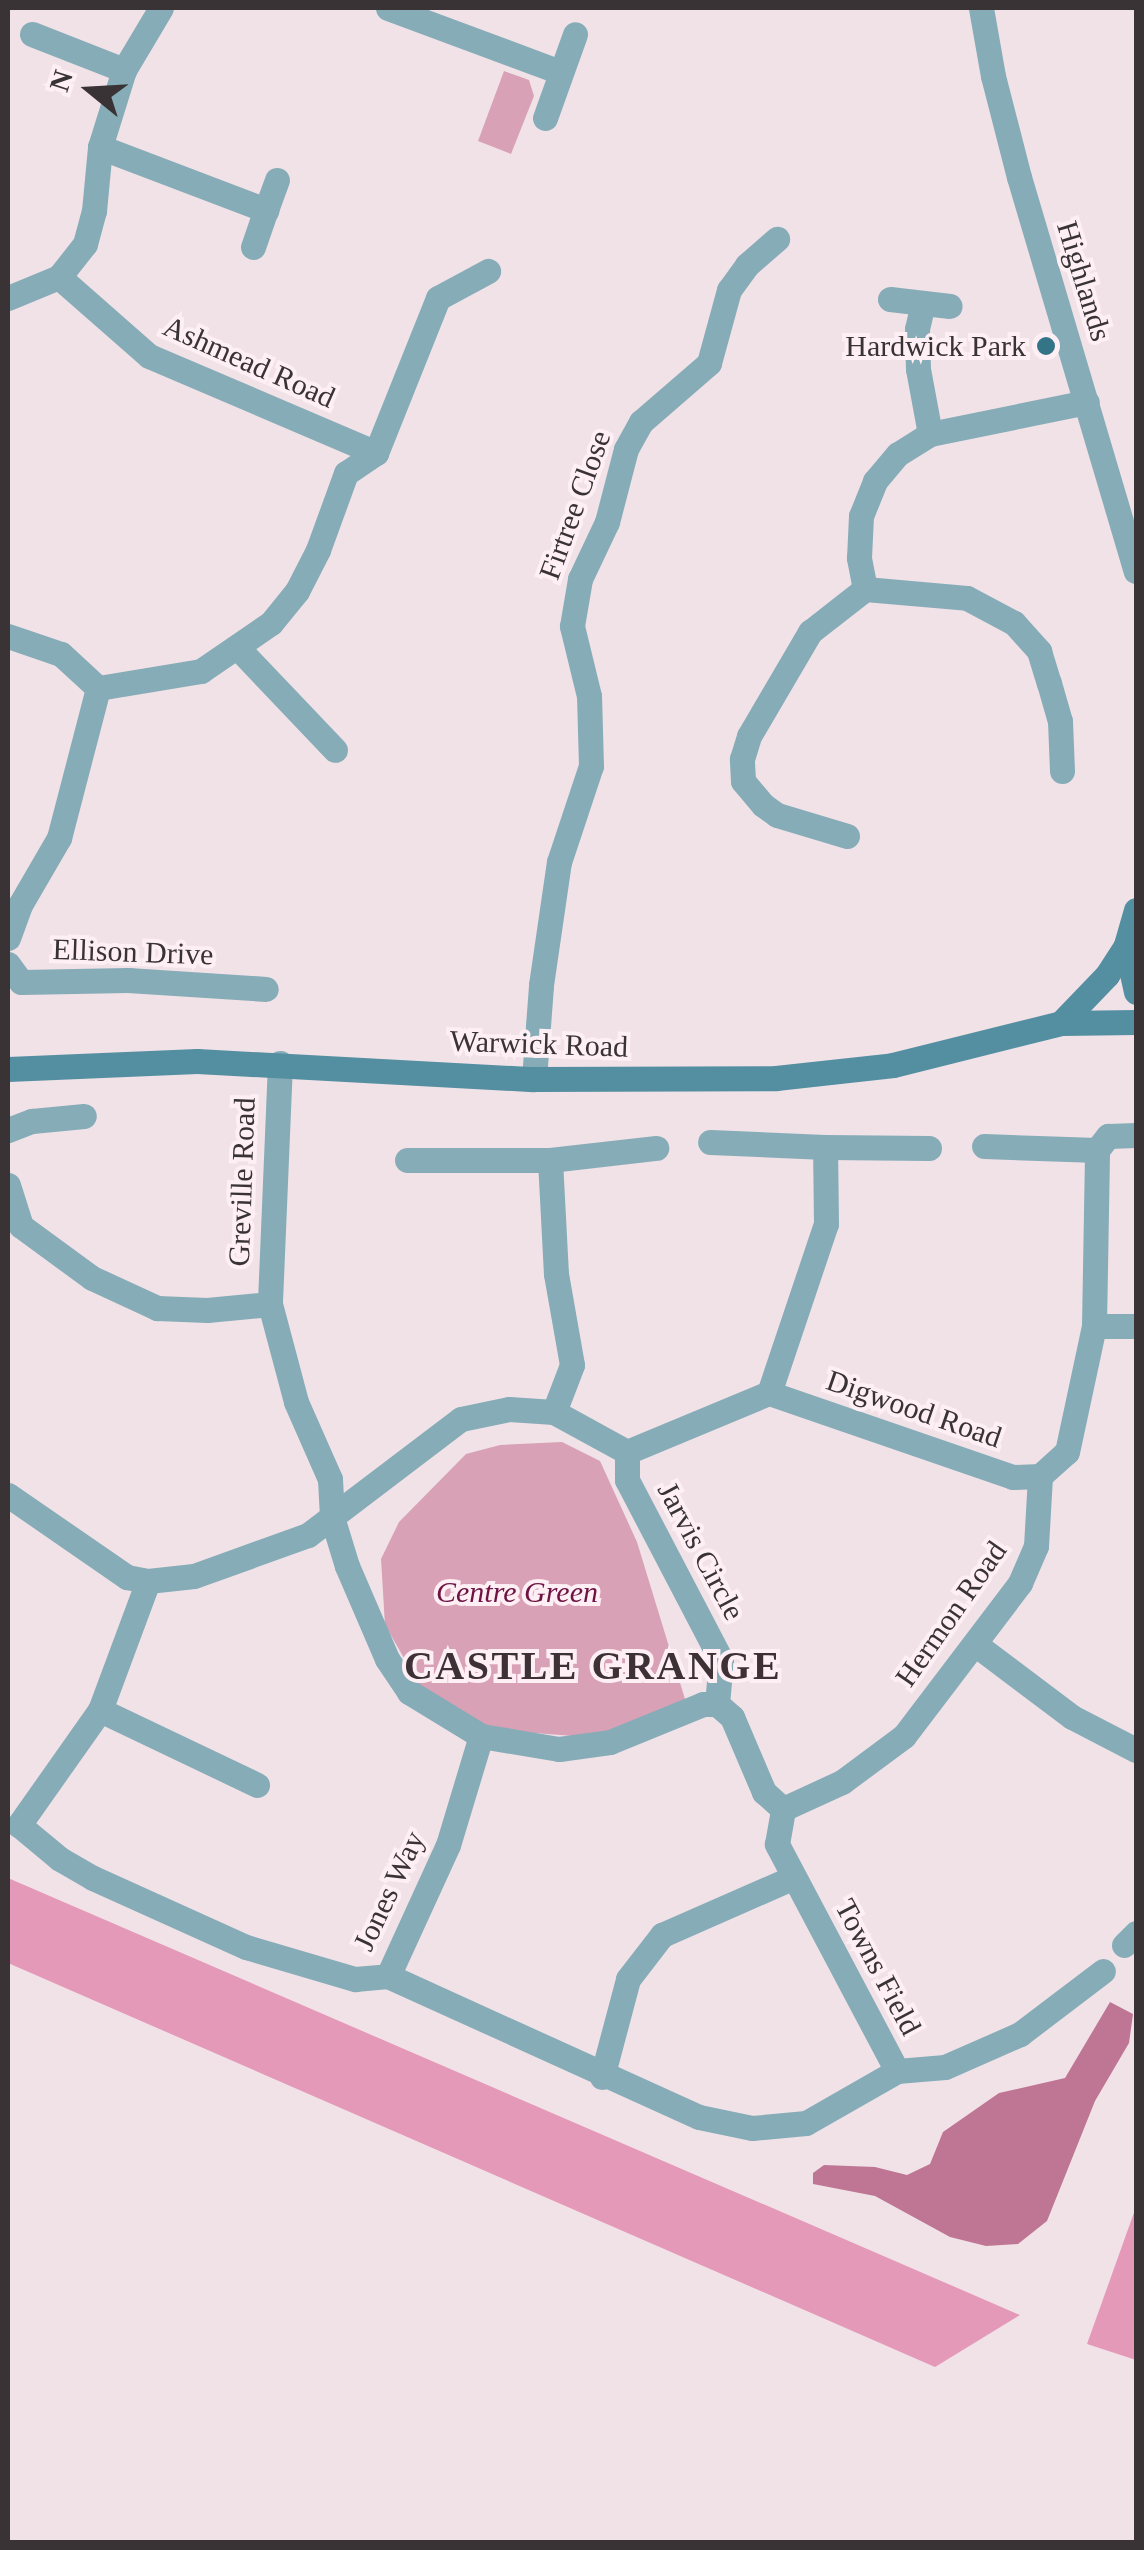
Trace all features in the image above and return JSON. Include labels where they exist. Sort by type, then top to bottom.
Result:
[{"type":"main road","points":[[1062,1022],[1107,975],[1126,946],[1136,910]]},
{"type":"main road","points":[[1126,946],[1136,992]]},
{"type":"main road","name":"Warwick Road","points":[[8,1070],[105,1063],[280,1063],[534,1079],[776,1078],[892,1064],[1062,1022],[1136,1022]]},
{"type":"street","points":[[8,298],[59,277],[85,244],[94,211],[100,147],[124,70],[161,8]]},
{"type":"street","points":[[388,8],[560,72]]},
{"type":"street","name":"Highlands","points":[[981,8],[1019,177],[1136,571]]},
{"type":"street","points":[[32,34],[124,70]]},
{"type":"street","points":[[544,118],[575,34]]},
{"type":"street","points":[[100,147],[266,210]]},
{"type":"street","points":[[253,247],[277,180]]},
{"type":"street","name":"Firtree Close","points":[[534,1079],[559,862],[590,766],[590,696],[572,626],[580,579],[607,522],[626,449],[641,422],[709,363],[729,290],[747,265],[777,239]]},
{"type":"street","points":[[8,636],[61,654],[98,688],[201,671],[271,624],[297,591],[346,473],[376,453],[438,298],[488,271]]},
{"type":"street","name":"Ashmead Road","points":[[59,277],[149,356],[376,453]]},
{"type":"street","points":[[890,300],[950,306]]},
{"type":"street","points":[[923,303],[917,329],[918,369],[930,434]]},
{"type":"street","points":[[865,589],[859,558],[861,516],[876,481],[898,454],[930,434],[1087,402]]},
{"type":"street","points":[[847,836],[777,816],[743,781],[742,759],[749,736],[810,632],[865,589],[968,598],[1014,623],[1038,651],[1050,683],[1060,720],[1062,771]]},
{"type":"street","points":[[237,648],[335,750]]},
{"type":"street","name":"Ellison Drive","points":[[8,938],[20,905],[60,838],[98,688]]},
{"type":"street","name":"Ellison Drive","points":[[8,964],[21,982],[128,980],[266,989]]},
{"type":"street","name":"Greville Road","points":[[280,1063],[270,1304],[296,1402],[330,1478],[332,1518]]},
{"type":"street","points":[[8,1130],[32,1121],[84,1116]]},
{"type":"street","points":[[1040,1476],[1067,1452],[1094,1326],[1097,1150],[1108,1136],[1136,1134]]},
{"type":"street","points":[[710,1142],[929,1148]]},
{"type":"street","points":[[8,1495],[127,1577],[148,1581],[194,1576],[308,1535],[461,1419],[509,1409],[554,1412],[626,1452],[769,1393],[826,1224],[826,1146]]},
{"type":"street","points":[[984,1146],[1097,1150]]},
{"type":"street","points":[[406,1160],[550,1160],[656,1148]]},
{"type":"street","points":[[550,1160],[556,1274],[572,1365],[554,1412]]},
{"type":"street","name":"Greville Road","points":[[8,1185],[21,1226],[92,1278],[156,1308],[207,1310],[270,1304]]},
{"type":"street","points":[[1094,1326],[1136,1326]]},
{"type":"street","name":"Digwood Road","points":[[769,1393],[1013,1477],[1040,1476]]},
{"type":"street","name":"Jarvis Circle","points":[[626,1452],[627,1480],[722,1660],[717,1704]]},
{"type":"street","name":"Hermon Road","points":[[783,1808],[842,1782],[904,1736],[1020,1583],[1036,1546],[1040,1476]]},
{"type":"street","points":[[332,1518],[347,1566],[387,1659],[409,1692],[481,1736],[559,1749],[610,1742],[703,1704],[717,1704],[732,1717],[764,1792],[783,1808]]},
{"type":"street","points":[[13,1832],[100,1710],[148,1581]]},
{"type":"street","points":[[975,1644],[1072,1718],[1136,1750]]},
{"type":"street","points":[[100,1710],[257,1785]]},
{"type":"street","name":"Jones Way","points":[[13,1832],[93,1878],[178,1913],[246,1947],[355,1979],[388,1976],[448,1845],[481,1736]]},
{"type":"street","name":"Towns Field","points":[[388,1976],[699,2117],[752,2128],[806,2123],[897,2071],[777,1844],[783,1808]]},
{"type":"street","points":[[602,2076],[628,1978],[662,1935],[794,1877]]},
{"type":"street","points":[[897,2071],[945,2067],[1020,2034],[1103,1971]]},
{"type":"green space","points":[[504,71],[529,80],[534,96],[511,154],[478,141]]},
{"type":"green space","name":"Centre Green","points":[[562,1442],[600,1461],[637,1542],[685,1699],[600,1738],[483,1729],[427,1698],[385,1625],[381,1559],[399,1522],[466,1454],[500,1445]]},
{"type":"shaded area","points":[[8,1878],[1020,2315],[935,2367],[8,1963]]},
{"type":"shaded area","points":[[1110,2002],[1133,2014],[1129,2043],[1095,2101],[1047,2221],[1018,2244],[986,2246],[950,2237],[875,2196],[813,2184],[813,2173],[824,2165],[875,2167],[907,2175],[930,2164],[943,2132],[999,2093],[1065,2078]]},
{"type":"shaded area","points":[[1136,2207],[1136,2360],[1087,2344]]},
{"type":"place","name":"Hardwick Park","points":[[1046,346]]},
{"type":"district","name":"CASTLE GRANGE","points":[[593,1666]]}]
